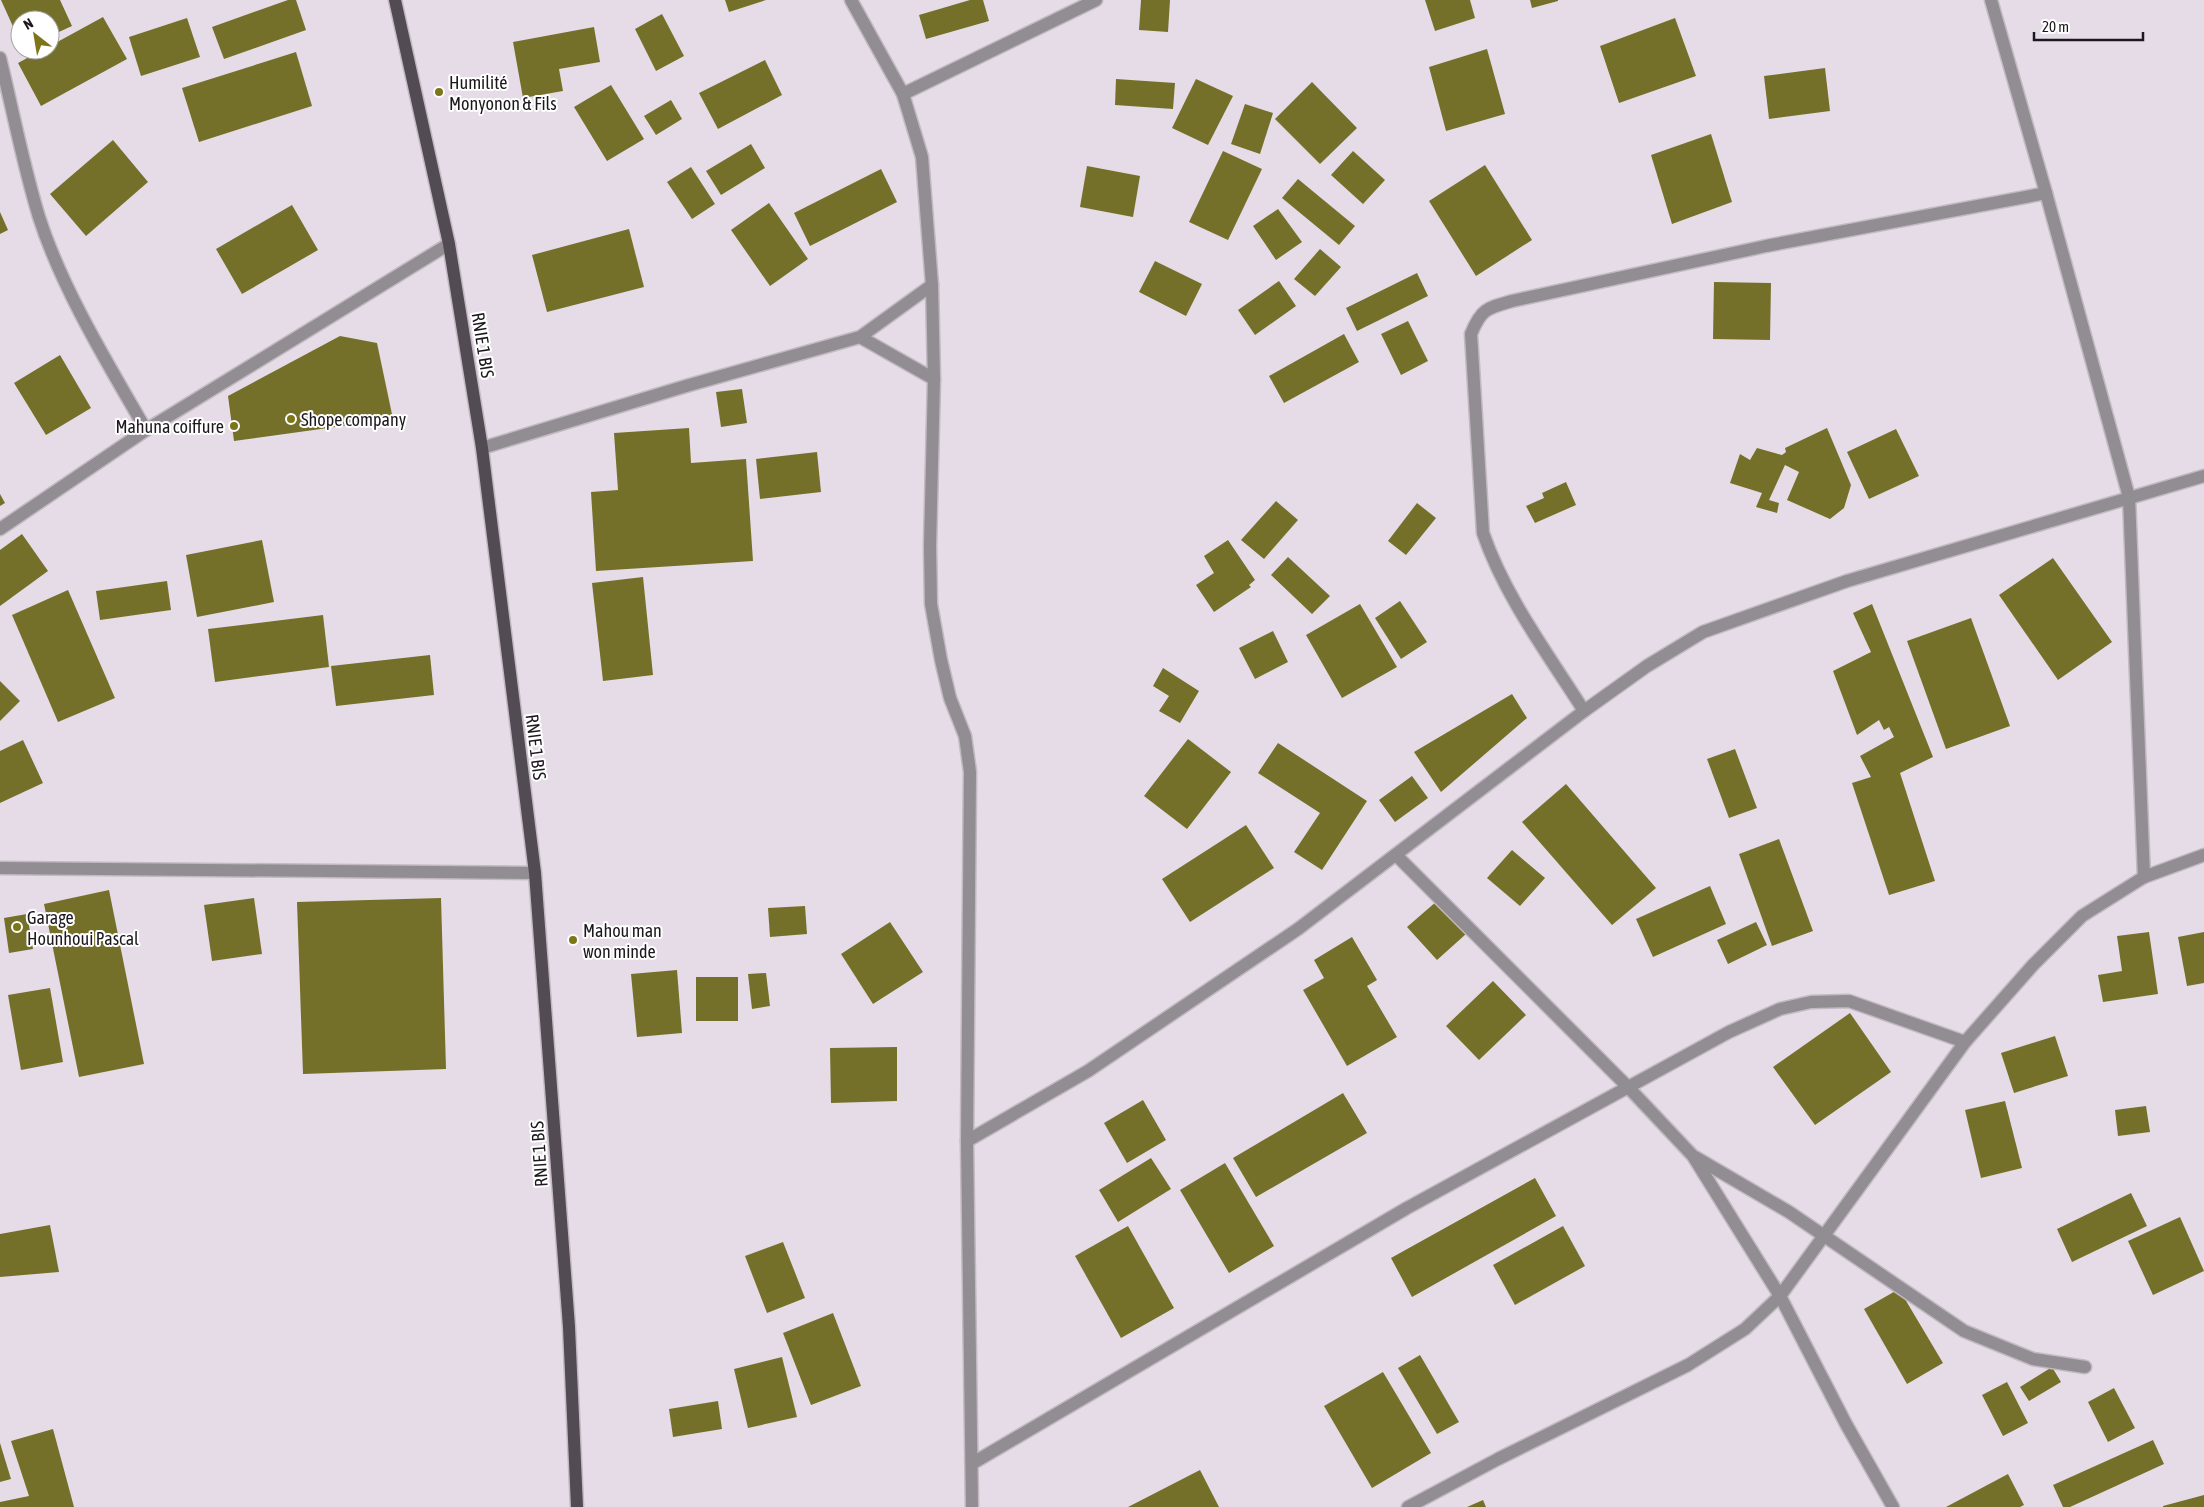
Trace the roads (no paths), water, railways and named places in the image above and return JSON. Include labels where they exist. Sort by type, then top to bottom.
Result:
[{"type":"main road","name":"RNIE 1 BIS","points":[[395,0],[448,244],[482,448],[535,873],[568,1317],[578,1507]]},
{"type":"street","points":[[851,0],[903,94],[922,157],[932,285],[934,379],[930,546],[931,604],[950,698],[965,736],[970,772],[966,1141],[973,1463],[972,1507]]},
{"type":"street","points":[[903,94],[1096,0]]},
{"type":"street","points":[[1991,0],[2129,497],[2144,877]]},
{"type":"street","points":[[0,58],[40,218],[55,258],[71,294],[146,430]]},
{"type":"street","points":[[1584,711],[1516,602],[1491,556],[1483,534],[1471,334],[1478,317],[1491,307],[1512,301],[1697,260],[2046,193]]},
{"type":"street","points":[[0,529],[146,430],[448,244]]},
{"type":"street","points":[[482,448],[686,386],[860,337],[932,285]]},
{"type":"street","points":[[860,337],[934,379]]},
{"type":"street","points":[[966,1141],[1088,1071],[1298,929],[1584,711],[1647,666],[1704,632],[1847,581],[2204,476]]},
{"type":"street","points":[[1408,1507],[1498,1459],[1688,1365],[1745,1330],[1780,1296],[1965,1042],[2032,965],[2082,916],[2144,877],[2204,854]]},
{"type":"street","points":[[1396,855],[1628,1087],[1693,1156],[1780,1296],[1842,1416],[1893,1507]]},
{"type":"street","points":[[0,868],[535,873]]},
{"type":"street","points":[[973,1463],[1056,1416],[1332,1252],[1628,1087],[1755,1020],[1780,1009],[1811,1002],[1849,1001],[1965,1042]]},
{"type":"street","points":[[1693,1156],[1789,1212],[1964,1331],[2033,1359],[2085,1367]]},
{"type":"place","name":"Humilité Monyonon & Fils","points":[[439,92]]},
{"type":"place","name":"Shope company","points":[[291,419]]},
{"type":"place","name":"Mahuna coiffure","points":[[234,426]]},
{"type":"place","name":"Garage Hounhoui Pascal","points":[[17,927]]},
{"type":"place","name":"Mahou man won minde","points":[[573,940]]}]
